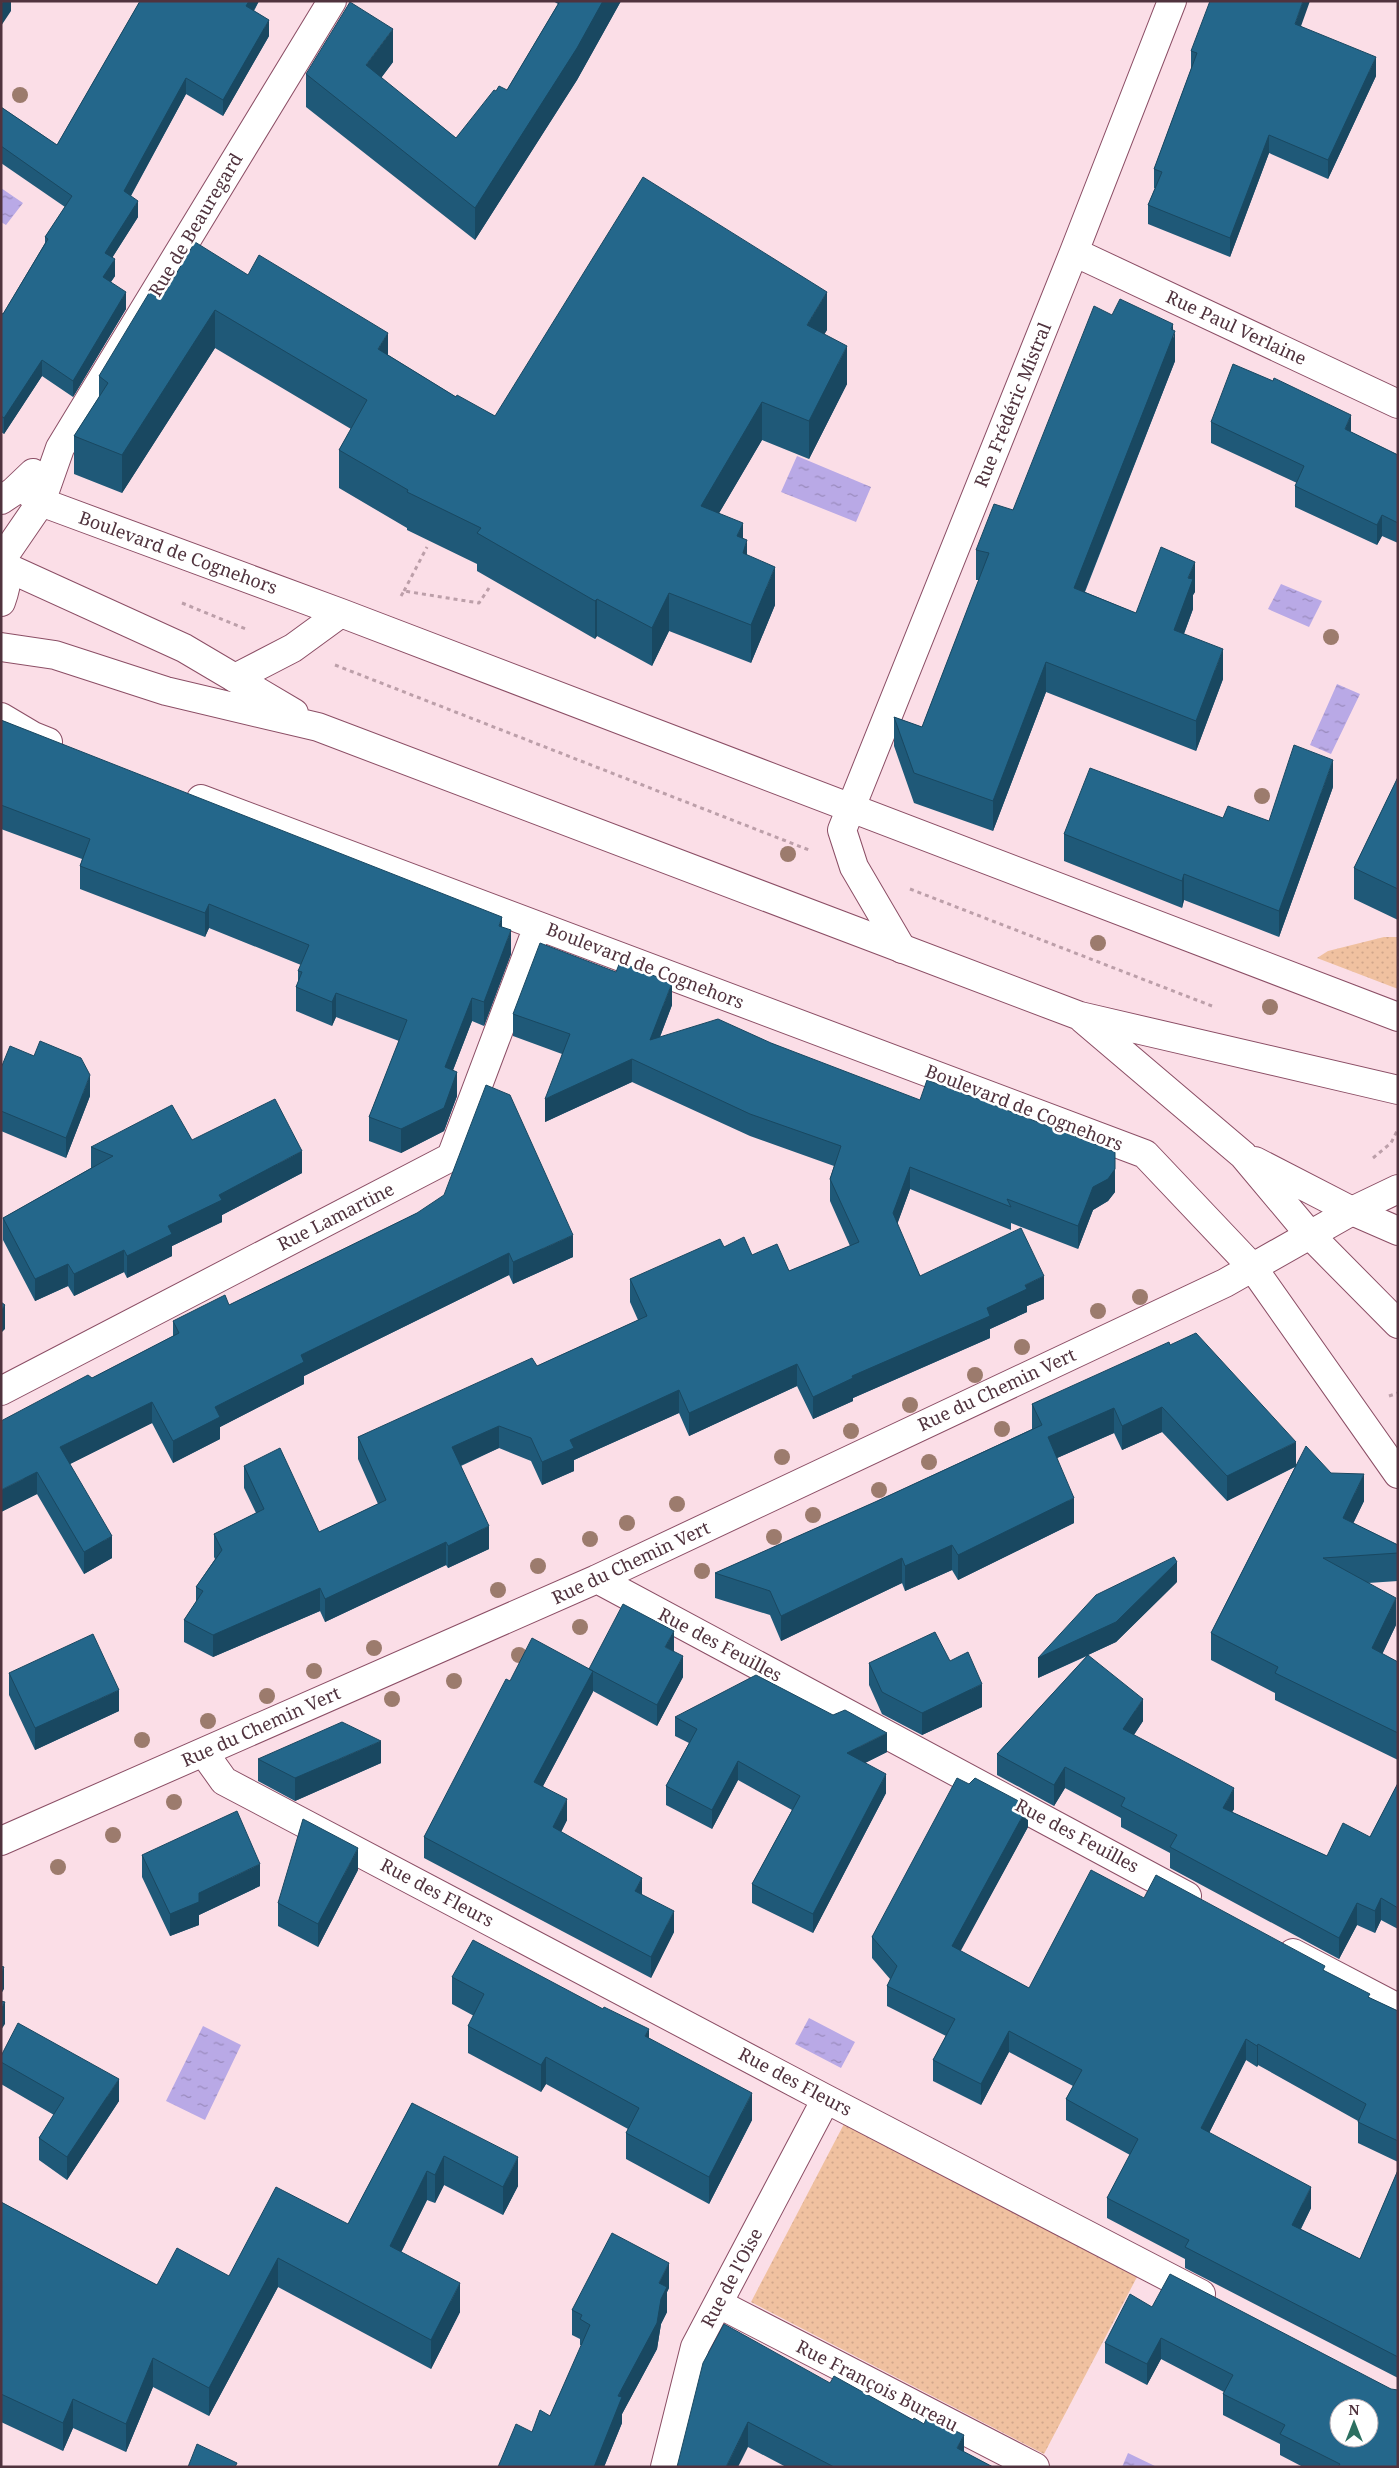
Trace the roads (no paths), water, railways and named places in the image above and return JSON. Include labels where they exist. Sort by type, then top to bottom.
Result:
[{"type":"street","name":"Rue de Beauregard","points":[[4,557],[41,502],[60,448],[332,1]]},
{"type":"street","name":"Rue Frédéric Mistral","points":[[902,949],[854,868],[842,830],[1074,252],[1172,1]]},
{"type":"street","name":"Rue Paul Verlaine","points":[[1074,252],[1398,404]]},
{"type":"street","name":"Rue de Beauregard","points":[[11,493],[60,448]]},
{"type":"street","name":"Boulevard de Cognehors","points":[[11,493],[41,502],[341,613],[1398,1017]]},
{"type":"street","points":[[1,602],[6,590],[4,557]]},
{"type":"street","points":[[4,557],[184,648],[318,727]]},
{"type":"street","points":[[235,678],[293,648],[341,613]]},
{"type":"street","points":[[1,647],[55,655],[166,691],[318,727],[1080,1016],[1398,1090]]},
{"type":"street","points":[[1,717],[32,736],[69,750]]},
{"type":"street","name":"Boulevard de Cognehors","points":[[180,791],[1145,1154],[1253,1268],[1398,1474]]},
{"type":"street","name":"Rue Lamartine","points":[[1,1391],[451,1158],[538,926]]},
{"type":"street","points":[[1080,1016],[1243,1155],[1310,1235],[1398,1324]]},
{"type":"street","points":[[1243,1155],[1352,1211],[1398,1231]]},
{"type":"street","name":"Rue du Chemin Vert","points":[[1,1841],[597,1579],[1253,1268],[1352,1211],[1398,1189]]},
{"type":"street","name":"Rue des Feuilles","points":[[597,1579],[1213,1910]]},
{"type":"street","name":"Rue des Fleurs","points":[[204,1753],[224,1780],[826,2099],[1222,2305]]},
{"type":"street","points":[[1275,1942],[1398,2008]]},
{"type":"street","name":"Rue de l'Oise","points":[[665,2467],[695,2348],[826,2099]]},
{"type":"street","name":"Rue François Bureau","points":[[719,2304],[1035,2467]]},
{"type":"water","points":[[1,188],[23,203],[6,225],[1,222]]},
{"type":"water","points":[[797,456],[871,487],[856,522],[781,492]]},
{"type":"water","points":[[1281,584],[1322,601],[1309,627],[1268,609]]},
{"type":"water","points":[[1337,684],[1360,694],[1331,754],[1310,745]]},
{"type":"water","points":[[809,2018],[855,2042],[841,2068],[795,2044]]},
{"type":"water","points":[[203,2026],[241,2045],[205,2120],[166,2101]]},
{"type":"water","points":[[1128,2453],[1157,2467],[1122,2467]]}]
